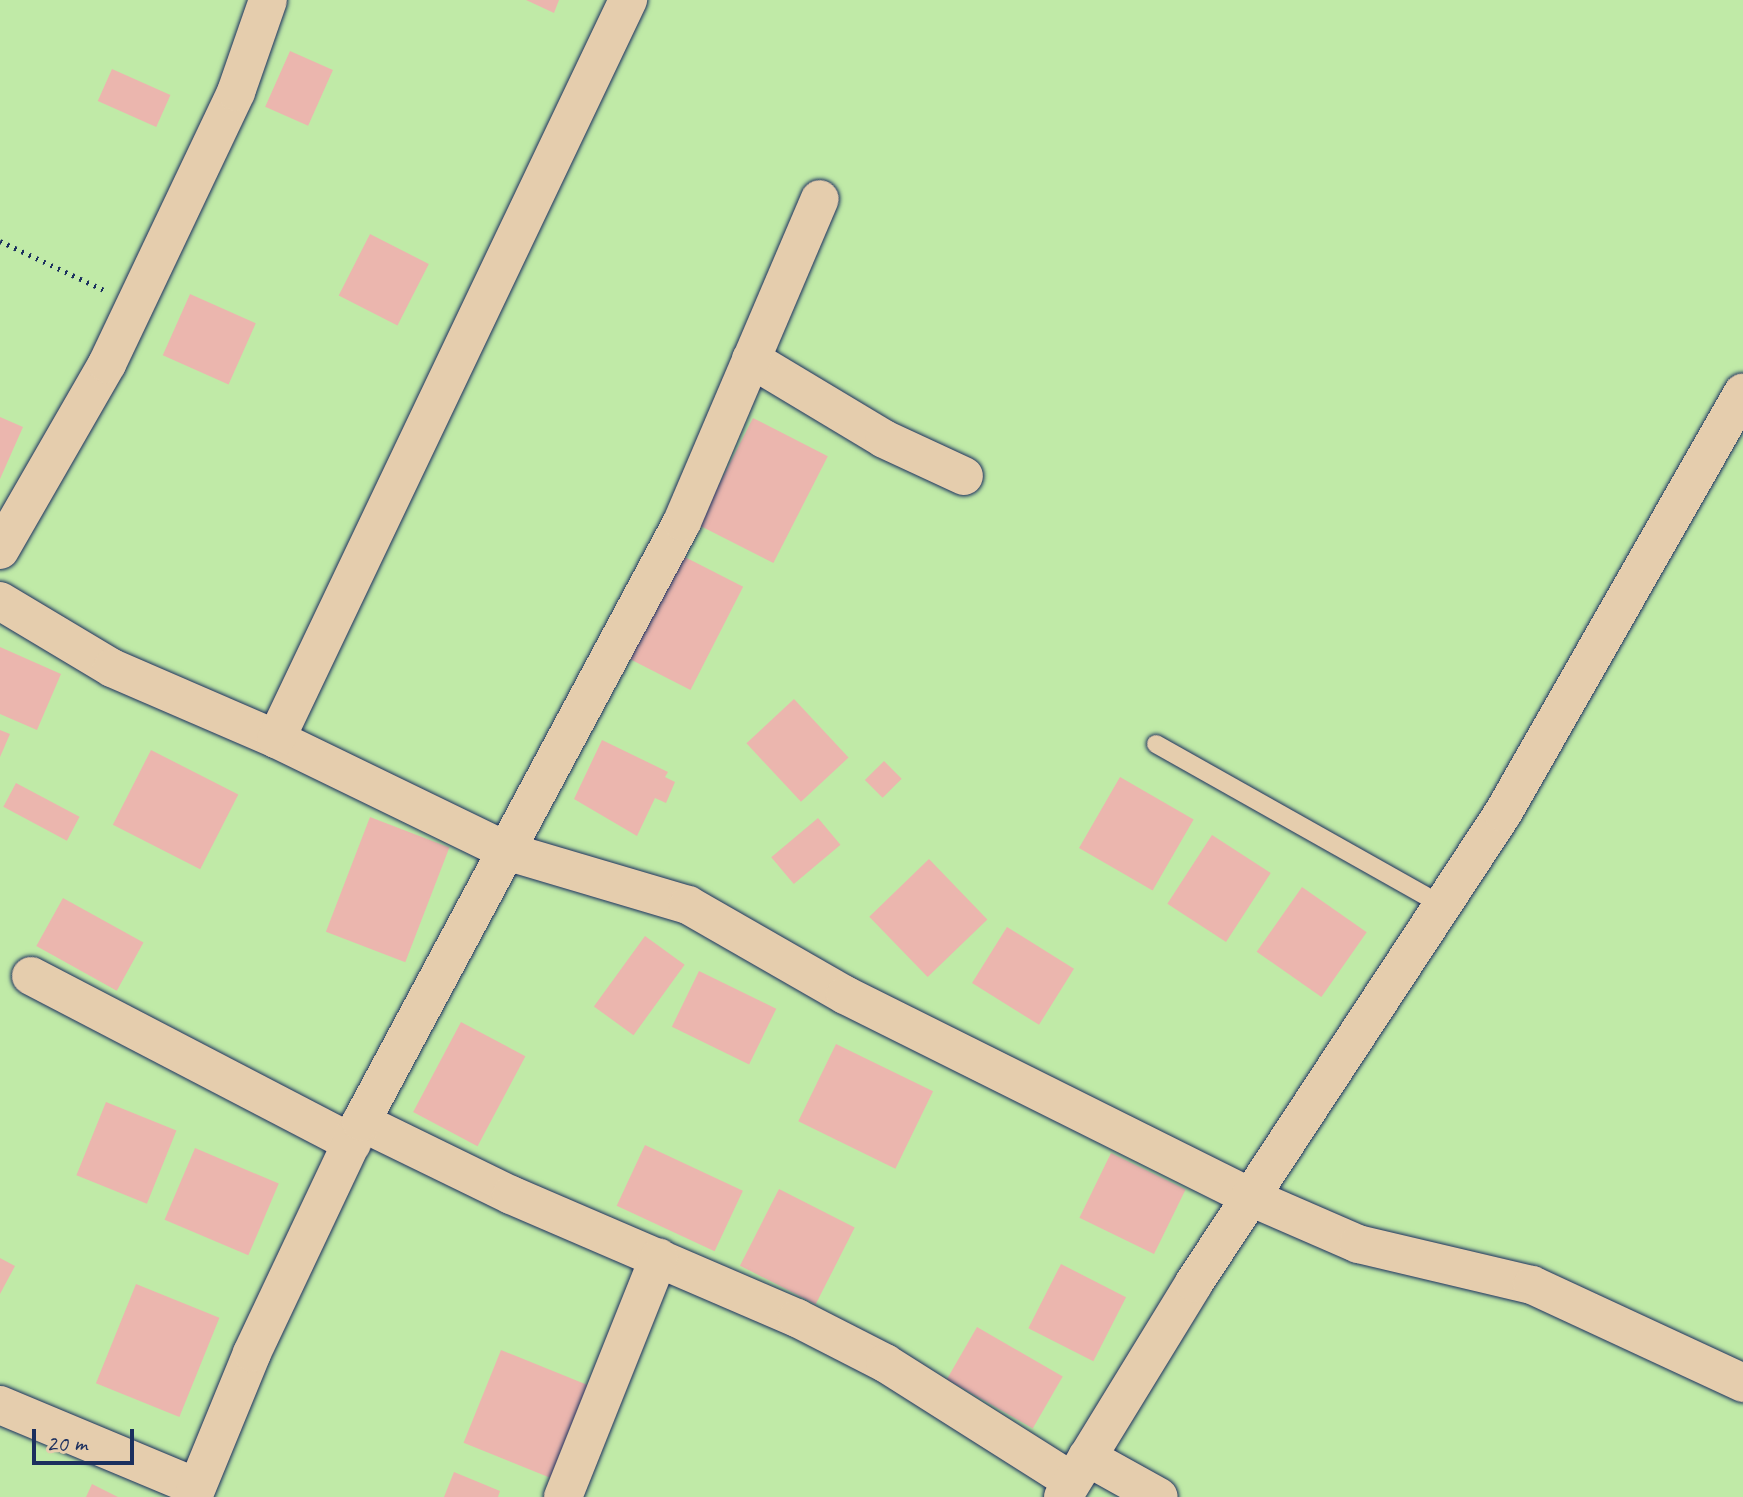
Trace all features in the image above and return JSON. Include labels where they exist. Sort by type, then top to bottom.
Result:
[{"type":"street","points":[[0,550],[107,364],[236,92],[268,0]]},
{"type":"street","points":[[276,739],[628,0]]},
{"type":"street","points":[[0,1405],[195,1492],[252,1353],[356,1132],[509,852],[682,522],[820,199]]},
{"type":"street","points":[[751,359],[884,439],[964,476]]},
{"type":"street","points":[[1074,1478],[1250,1197],[1503,813],[1743,393]]},
{"type":"street","points":[[0,601],[112,668],[276,739],[509,852],[688,905],[845,995],[1250,1197],[1358,1244],[1532,1285],[1739,1371]]},
{"type":"street","points":[[31,976],[356,1132],[659,1257],[885,1363],[1074,1478],[1159,1497]]},
{"type":"street","points":[[563,1497],[659,1257]]},
{"type":"lane","points":[[1156,744],[1442,905]]},
{"type":"path","points":[[0,241],[134,305]]},
{"type":"green space","points":[[0,0],[1743,0],[1743,1497],[0,1497]]},
{"type":"building","points":[[526,0],[559,0],[554,13]]},
{"type":"building","points":[[290,51],[333,70],[308,126],[265,107]]},
{"type":"building","points":[[112,69],[170,95],[156,127],[98,101]]},
{"type":"building","points":[[370,234],[429,264],[397,325],[339,295]]},
{"type":"building","points":[[190,294],[256,323],[229,384],[163,355]]},
{"type":"building","points":[[0,417],[23,427],[0,479]]},
{"type":"building","points":[[753,418],[828,456],[773,563],[699,525]]},
{"type":"building","points":[[679,554],[743,587],[690,690],[626,657]]},
{"type":"building","points":[[0,647],[61,674],[37,730],[0,714]]},
{"type":"building","points":[[794,699],[849,758],[801,802],[746,743]]},
{"type":"building","points":[[0,730],[10,734],[0,757]]},
{"type":"building","points":[[602,740],[668,772],[665,777],[675,782],[666,803],[655,798],[637,836],[574,799]]},
{"type":"building","points":[[151,750],[238,794],[200,869],[113,825]]},
{"type":"building","points":[[884,761],[902,779],[883,798],[865,780]]},
{"type":"building","points":[[1120,777],[1194,820],[1153,891],[1079,848]]},
{"type":"building","points":[[16,783],[80,817],[67,841],[3,807]]},
{"type":"building","points":[[370,817],[449,847],[405,962],[326,932]]},
{"type":"building","points":[[818,818],[840,845],[794,884],[771,857]]},
{"type":"building","points":[[1212,835],[1271,873],[1226,942],[1167,904]]},
{"type":"building","points":[[929,859],[987,919],[928,977],[869,917]]},
{"type":"building","points":[[1302,887],[1367,932],[1321,997],[1257,952]]},
{"type":"building","points":[[63,898],[143,943],[117,991],[36,946]]},
{"type":"building","points":[[1007,927],[1074,969],[1039,1025],[972,983]]},
{"type":"building","points":[[645,936],[685,965],[634,1035],[594,1006]]},
{"type":"building","points":[[699,971],[776,1009],[749,1064],[672,1027]]},
{"type":"building","points":[[461,1022],[525,1056],[478,1146],[413,1112]]},
{"type":"building","points":[[836,1044],[933,1091],[895,1169],[798,1121]]},
{"type":"building","points":[[106,1102],[176,1130],[147,1204],[76,1175]]},
{"type":"building","points":[[645,1145],[743,1191],[715,1251],[617,1206]]},
{"type":"building","points":[[195,1148],[279,1184],[248,1255],[165,1220]]},
{"type":"building","points":[[1111,1153],[1186,1189],[1154,1254],[1079,1218]]},
{"type":"building","points":[[779,1189],[855,1228],[816,1304],[740,1266]]},
{"type":"building","points":[[0,1258],[15,1266],[0,1294]]},
{"type":"building","points":[[1061,1264],[1126,1297],[1093,1361],[1028,1328]]},
{"type":"building","points":[[136,1284],[219,1318],[179,1417],[96,1383]]},
{"type":"building","points":[[977,1327],[1063,1376],[1033,1428],[947,1379]]},
{"type":"building","points":[[501,1350],[592,1387],[554,1479],[464,1443]]},
{"type":"building","points":[[454,1472],[500,1491],[498,1497],[444,1497]]},
{"type":"building","points":[[92,1484],[118,1497],[86,1497]]}]
